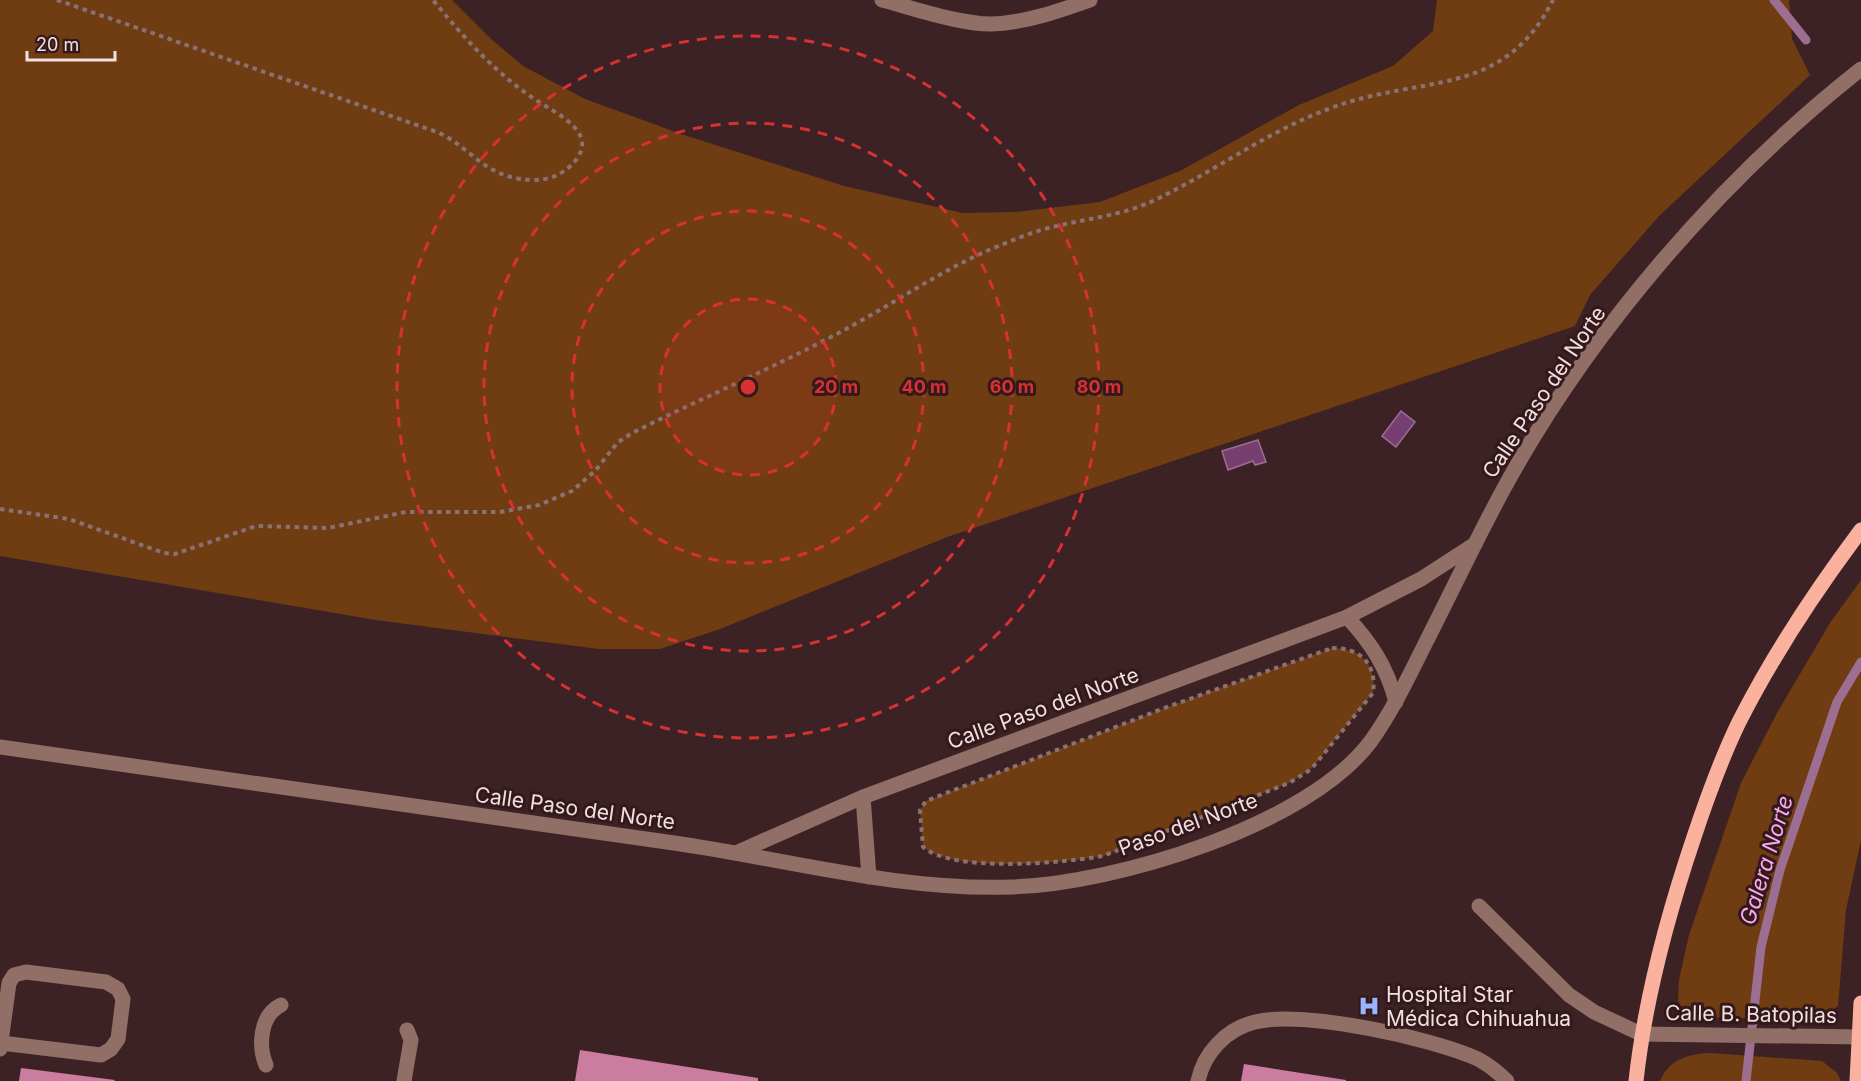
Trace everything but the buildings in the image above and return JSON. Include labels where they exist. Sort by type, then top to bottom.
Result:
[{"type":"main road","points":[[1636,1081],[1641,1034],[1665,930],[1713,782],[1730,742],[1789,636],[1824,579],[1861,530]]},
{"type":"main road","points":[[1857,1081],[1861,1003]]},
{"type":"street","points":[[882,0],[936,14],[990,24],[1049,14],[1090,0]]},
{"type":"street","name":"Calle Paso del Norte","points":[[0,747],[738,852],[863,797],[1347,617],[1421,579],[1475,544],[1528,447],[1626,306],[1683,238],[1747,170],[1814,106],[1861,69]]},
{"type":"street","name":"Paso del Norte","points":[[738,852],[869,877],[946,885],[1011,887],[1056,883],[1130,871],[1218,840],[1323,788],[1347,769],[1369,743],[1396,702],[1475,544]]},
{"type":"street","points":[[1347,617],[1377,652],[1385,666],[1396,702]]},
{"type":"street","points":[[863,797],[869,877]]},
{"type":"street","points":[[1479,906],[1569,995],[1594,1012],[1641,1034]]},
{"type":"street","points":[[0,1049],[9,983],[14,975],[26,972],[106,982],[118,988],[123,999],[118,1039],[111,1049],[101,1055],[1,1043]]},
{"type":"street","points":[[266,1065],[261,1050],[266,1021],[269,1014],[281,1005]]},
{"type":"street","points":[[1198,1081],[1202,1064],[1216,1045],[1234,1031],[1254,1022],[1282,1018],[1311,1019],[1461,1052],[1492,1067],[1507,1081]]},
{"type":"street","points":[[404,1081],[411,1040],[407,1030]]},
{"type":"street","name":"Calle B. Batopilas","points":[[1641,1034],[1859,1037]]},
{"type":"path","points":[[57,0],[437,132],[458,142],[478,161],[507,176],[546,179],[570,167],[581,149],[582,141],[577,131],[490,64],[433,0]]},
{"type":"path","points":[[0,509],[69,519],[156,550],[175,554],[256,526],[328,528],[406,512],[500,512],[539,505],[572,491],[595,471],[618,442],[634,432],[858,322],[922,282],[959,263],[1035,232],[1121,212],[1157,199],[1246,148],[1331,107],[1382,93],[1475,74],[1491,68],[1521,47],[1537,27],[1553,0]]},
{"type":"path","points":[[1332,648],[1353,650],[1363,656],[1374,685],[1373,693],[1310,770],[1288,783],[1103,856],[1013,864],[948,858],[933,855],[923,847],[920,810],[926,801],[1167,707],[1332,648]]},
{"type":"shaded area","points":[[0,0],[452,0],[490,38],[523,66],[585,99],[684,135],[844,186],[963,213],[1015,212],[1100,202],[1180,171],[1299,105],[1393,66],[1433,31],[1437,0],[1789,0],[1792,39],[1810,75],[1659,216],[1590,295],[1575,326],[947,537],[720,629],[660,649],[599,649],[376,620],[0,556]]},
{"type":"shaded area","points":[[1401,411],[1415,422],[1396,447],[1382,436]]},
{"type":"shaded area","points":[[1258,440],[1266,462],[1255,465],[1253,461],[1228,470],[1222,451]]},
{"type":"shaded area","points":[[1861,580],[1861,840],[1846,910],[1838,1006],[1820,1020],[1701,1017],[1684,1012],[1678,1001],[1679,980],[1689,935],[1741,783],[1777,713],[1830,623]]},
{"type":"shaded area","points":[[1332,648],[1351,651],[1364,659],[1372,673],[1373,693],[1310,770],[1289,783],[1103,856],[1036,863],[983,863],[938,855],[923,847],[920,810],[926,801],[1167,707]]},
{"type":"shaded area","points":[[1710,1053],[1822,1061],[1837,1073],[1841,1081],[1660,1081],[1669,1067],[1681,1059]]},
{"type":"waterway","name":"Galera Norte","points":[[1774,0],[1806,40]]},
{"type":"waterway","name":"Galera Norte","points":[[1746,1081],[1761,947],[1780,870],[1837,702],[1861,662]]},
{"type":"place","name":"Hospital Star Médica Chihuahua","points":[[1369,1006]]}]
